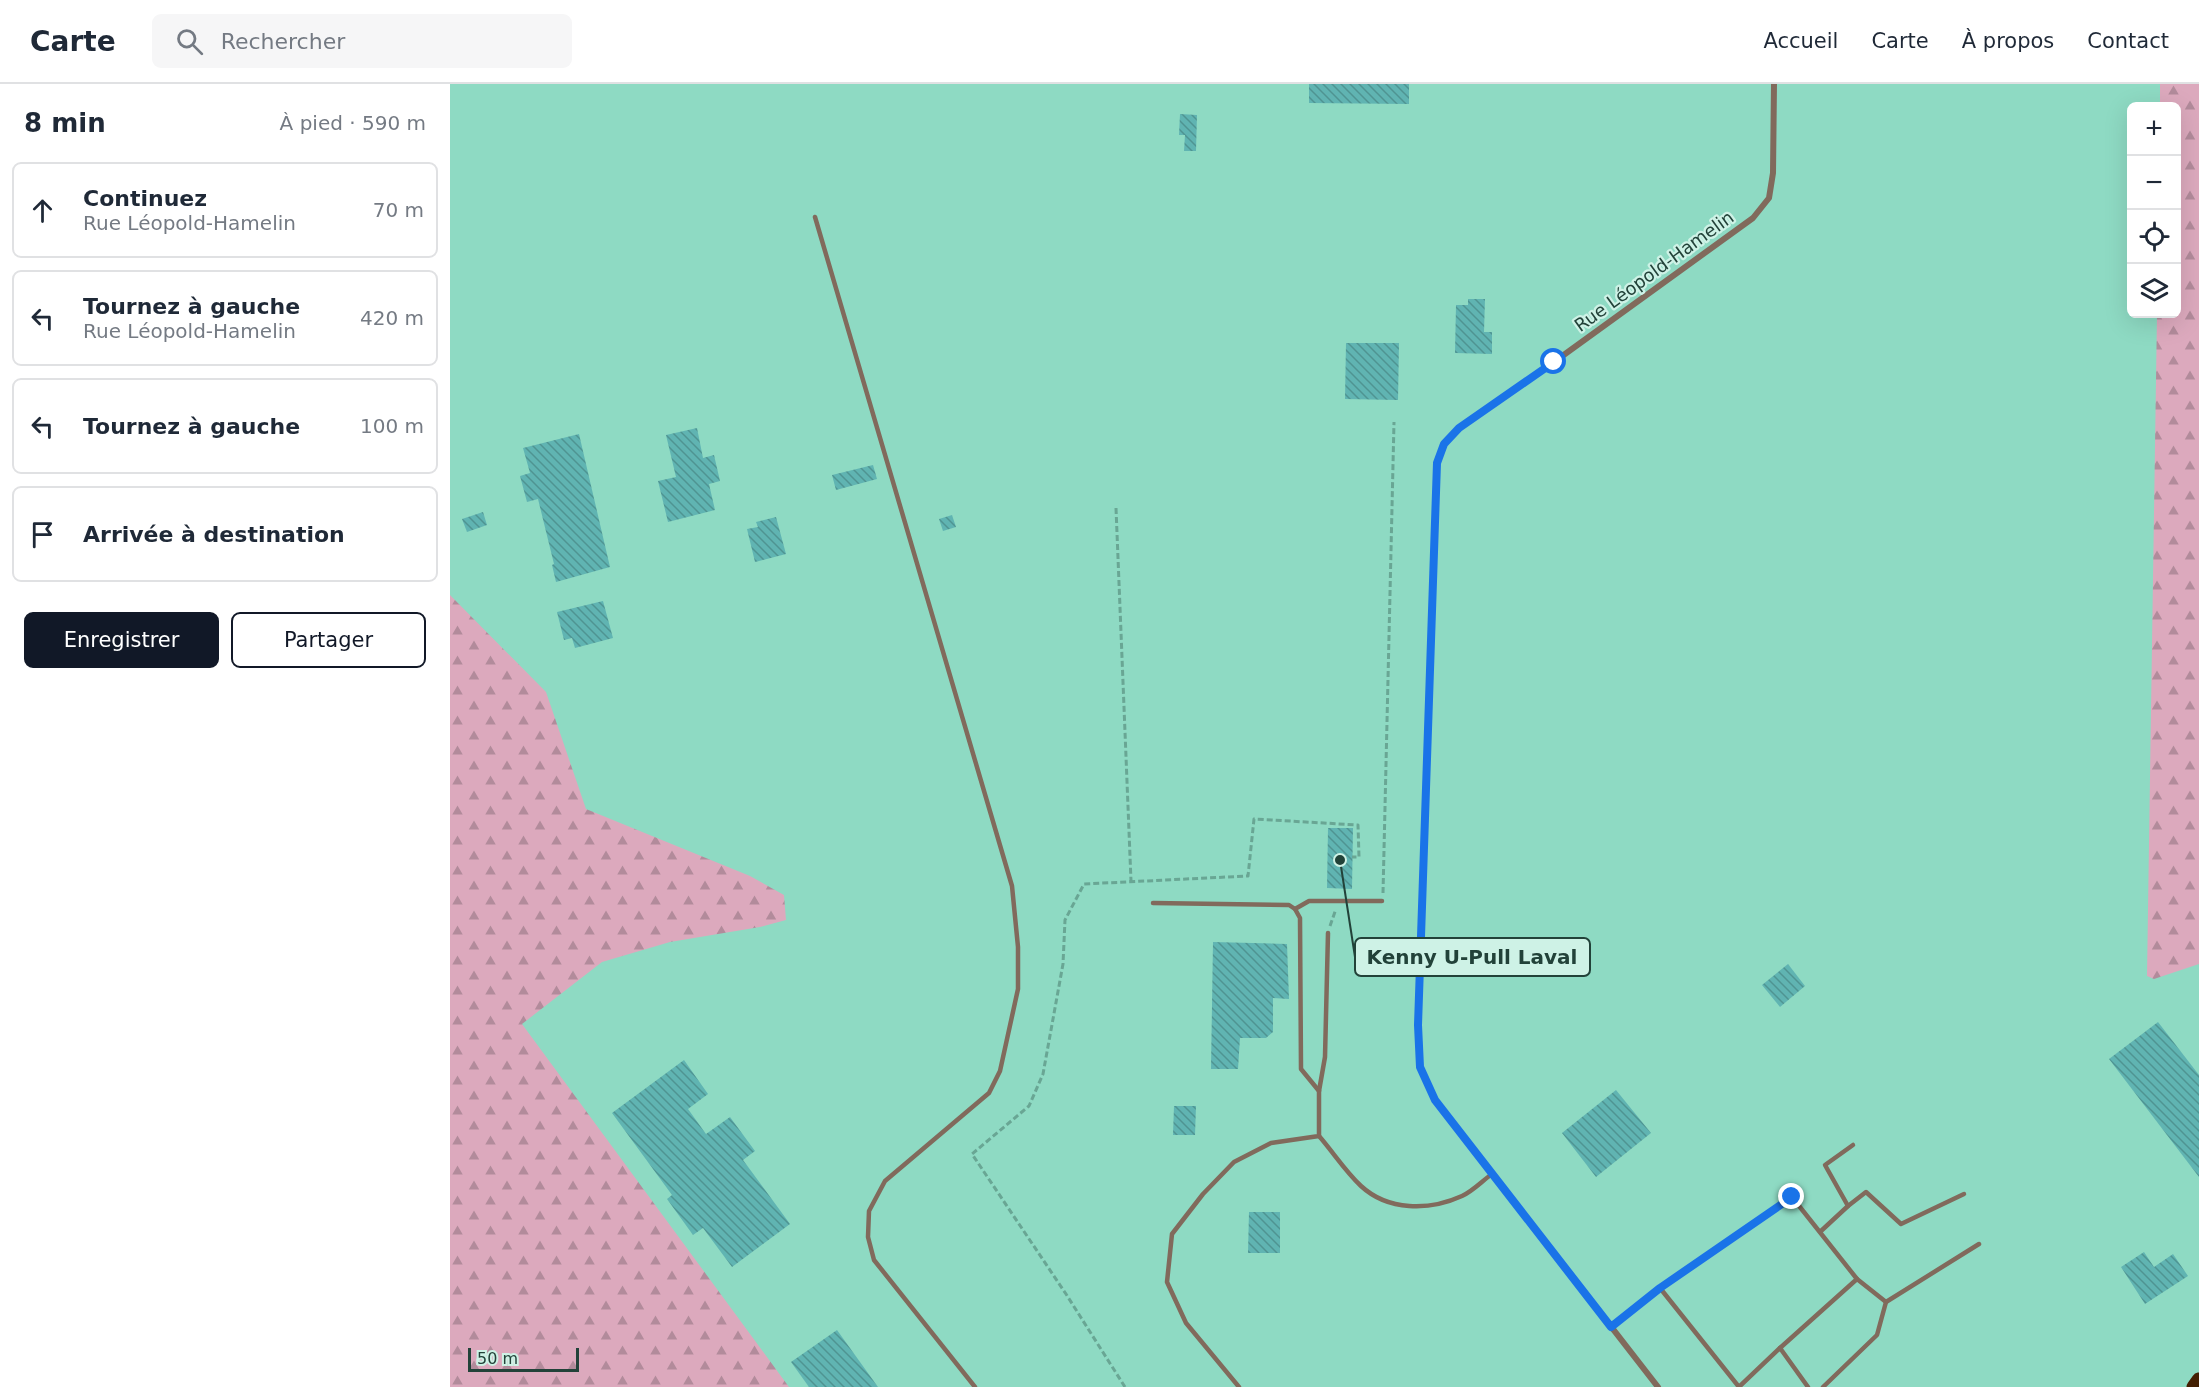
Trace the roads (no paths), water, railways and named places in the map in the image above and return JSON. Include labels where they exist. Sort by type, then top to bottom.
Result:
[{"type":"main road","points":[[2194,1387],[2199,1380]]},
{"type":"street","name":"Rue Léopold-Hamelin","points":[[1658,1387],[1435,1100],[1420,1067],[1418,1025],[1437,463],[1444,444],[1459,428],[1753,218],[1769,198],[1773,173],[1774,84]]},
{"type":"lane","points":[[815,218],[1012,886],[1018,947],[1018,989],[1000,1071],[989,1093],[885,1181],[869,1211],[868,1237],[874,1260],[975,1387]]},
{"type":"lane","points":[[1295,909],[1309,901],[1382,901]]},
{"type":"lane","points":[[1154,903],[1289,905],[1295,909],[1300,918],[1301,1069],[1319,1091]]},
{"type":"lane","points":[[1328,933],[1325,1058],[1319,1091],[1319,1136],[1360,1186],[1375,1196],[1398,1206],[1417,1207],[1462,1196],[1492,1174]]},
{"type":"lane","points":[[1239,1387],[1186,1323],[1167,1282],[1172,1234],[1203,1194],[1234,1162],[1271,1143],[1319,1136]]},
{"type":"lane","points":[[1848,1206],[1825,1165],[1853,1145]]},
{"type":"lane","points":[[1821,1231],[1866,1192],[1901,1224],[1964,1194]]},
{"type":"lane","points":[[1611,1327],[1660,1288],[1792,1197],[1857,1279],[1886,1302]]},
{"type":"lane","points":[[1823,1387],[1877,1335],[1886,1302],[1979,1244]]},
{"type":"lane","points":[[1660,1288],[1739,1387],[1857,1279]]},
{"type":"lane","points":[[1780,1348],[1808,1387]]},
{"type":"place","name":"Kenny U-Pull Laval","points":[[1340,860]]}]
